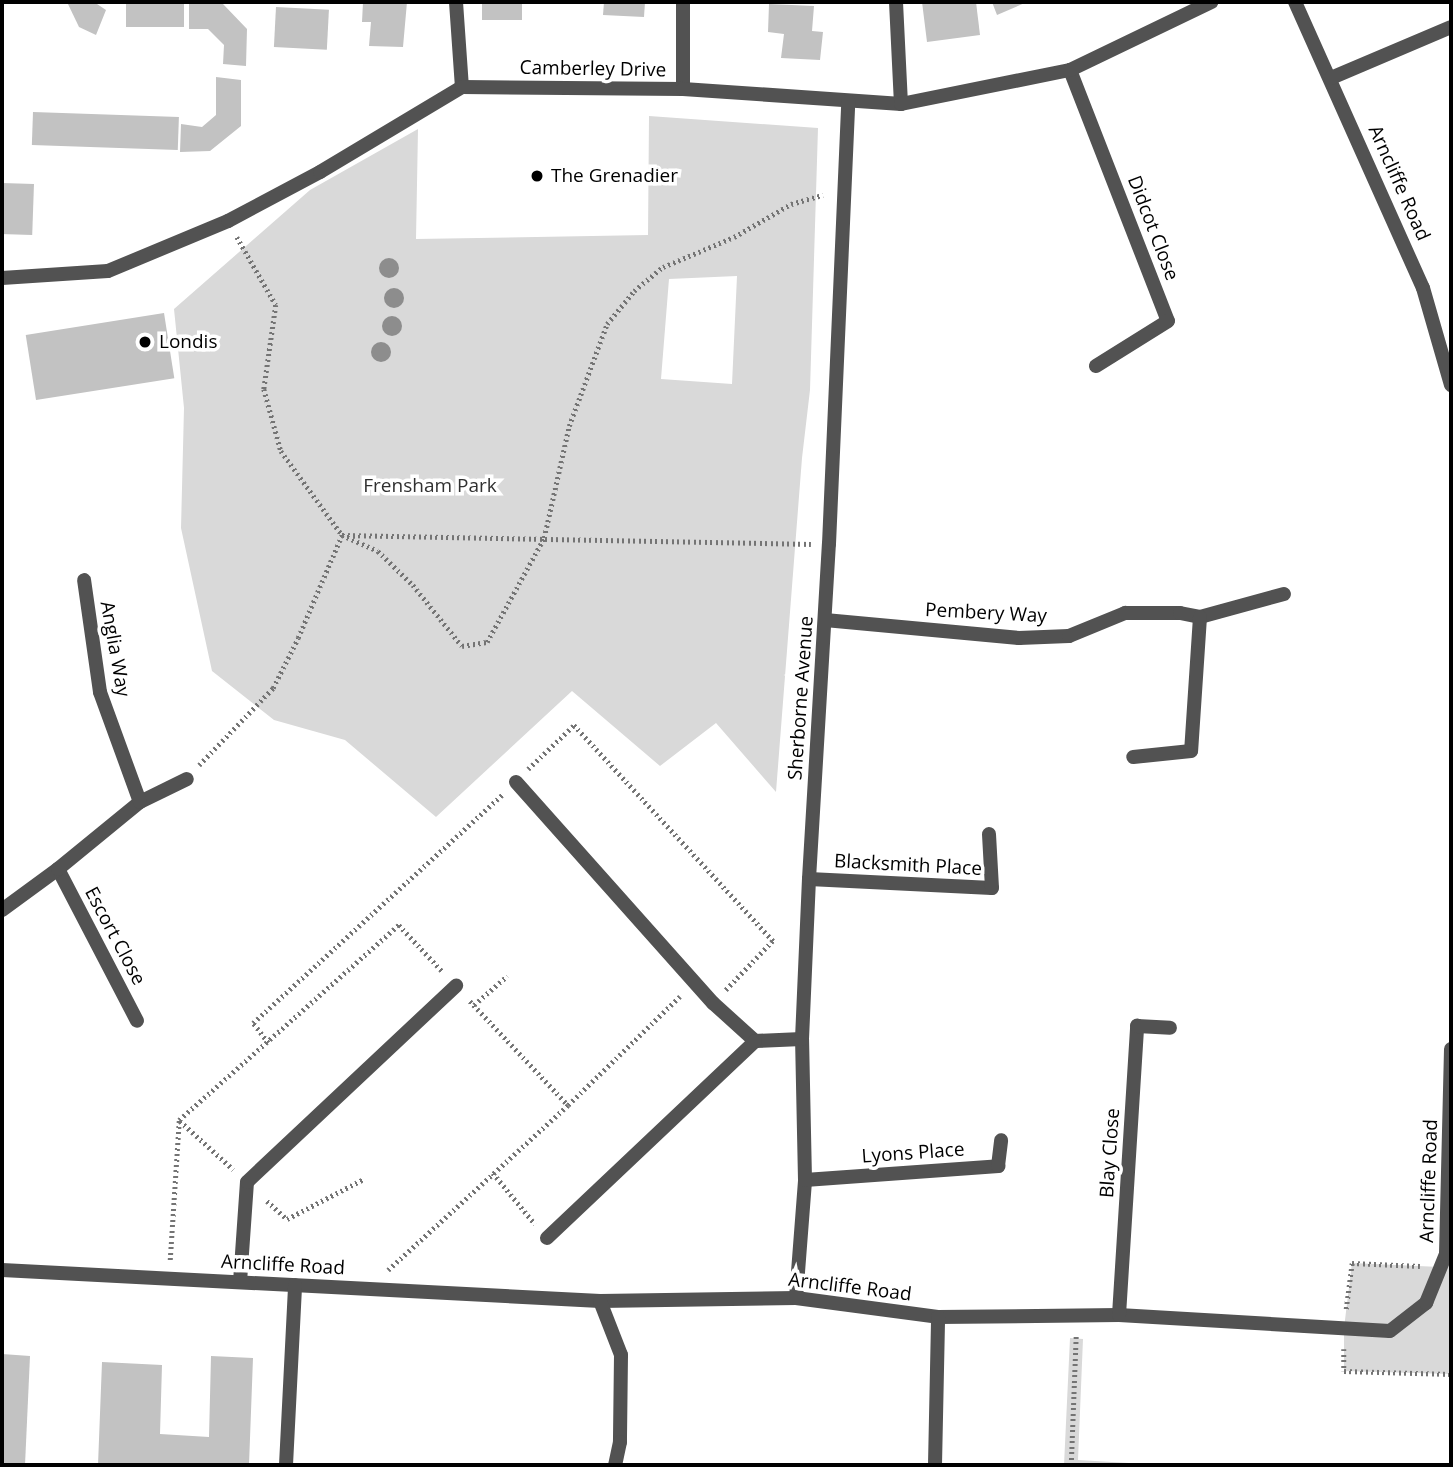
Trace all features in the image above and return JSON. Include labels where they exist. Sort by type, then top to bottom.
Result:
[{"type":"street","points":[[2,278],[108,271],[228,221],[320,172],[462,87],[456,2]]},
{"type":"street","points":[[683,2],[683,89]]},
{"type":"street","points":[[892,2],[901,104]]},
{"type":"street","name":"Camberley Drive","points":[[462,87],[683,89],[901,104],[1070,70],[1211,2]]},
{"type":"street","name":"Arncliffe Road","points":[[1295,2],[1423,288],[1451,385]]},
{"type":"street","points":[[1331,78],[1451,27]]},
{"type":"street","name":"Didcot Close","points":[[1070,70],[1168,321],[1096,366]]},
{"type":"street","name":"Sherborne Avenue","points":[[796,1298],[806,1180],[802,1039],[829,544],[848,101]]},
{"type":"street","name":"Anglia Way","points":[[84,580],[100,692],[140,802]]},
{"type":"street","points":[[1133,757],[1191,751],[1200,617],[1284,594]]},
{"type":"street","name":"Pembery Way","points":[[825,620],[1019,638],[1069,636],[1125,613],[1180,613],[1200,617]]},
{"type":"street","points":[[2,910],[58,869],[140,802],[187,779]]},
{"type":"street","points":[[516,782],[713,1003],[755,1041]]},
{"type":"street","name":"Blacksmith Place","points":[[809,879],[992,888],[989,834]]},
{"type":"street","name":"Escort Close","points":[[58,869],[137,1021]]},
{"type":"street","points":[[240,1282],[247,1182],[457,986]]},
{"type":"street","name":"Blay Close","points":[[1119,1315],[1137,1026],[1170,1028]]},
{"type":"street","points":[[547,1238],[755,1041],[802,1039]]},
{"type":"street","name":"Arncliffe Road","points":[[2,1270],[600,1301],[796,1298],[938,1317],[1119,1315],[1390,1331],[1426,1303],[1446,1254],[1450,1197],[1451,1049]]},
{"type":"street","name":"Lyons Place","points":[[806,1180],[998,1166],[1000,1140]]},
{"type":"street","points":[[286,1465],[295,1285]]},
{"type":"street","points":[[600,1301],[621,1355],[620,1442],[614,1465]]},
{"type":"street","points":[[935,1465],[938,1317]]},
{"type":"path","points":[[228,221],[276,305],[264,389],[281,450],[342,535],[378,551],[413,585],[462,646],[487,642],[544,538],[569,426],[607,324],[634,291],[663,267],[734,237],[790,204],[843,189]]},
{"type":"path","points":[[342,535],[829,544]]},
{"type":"path","points":[[187,779],[273,688],[342,535]]},
{"type":"path","points":[[268,1043],[253,1023],[516,782],[574,725],[773,941],[713,1003]]},
{"type":"path","points":[[169,1279],[179,1120],[399,925],[568,1105]]},
{"type":"path","points":[[474,1005],[507,976]]},
{"type":"path","points":[[366,1289],[568,1105],[694,982]]},
{"type":"path","points":[[493,1173],[547,1238]]},
{"type":"path","points":[[1441,1267],[1352,1264],[1344,1328],[1344,1371],[1451,1374]]},
{"type":"path","points":[[1071,1465],[1077,1315]]},
{"type":"green space","name":"Frensham Park","points":[[649,116],[818,128],[810,390],[802,458],[776,792],[716,723],[660,766],[572,691],[436,817],[345,740],[274,720],[212,671],[181,528],[184,408],[174,309],[310,190],[418,129],[416,239],[648,235]],"holes":[[[737,276],[732,384],[661,379],[669,279]]]},
{"type":"green space","points":[[1451,1242],[1451,1374],[1344,1371],[1344,1328],[1352,1263],[1440,1267]]},
{"type":"green space","points":[[1070,1338],[1083,1339],[1078,1460],[1163,1465],[1064,1465]]},
{"type":"building","points":[[67,2],[94,2],[106,10],[96,35],[79,27]]},
{"type":"building","points":[[126,2],[184,2],[184,27],[126,27]]},
{"type":"building","points":[[363,2],[407,2],[403,47],[369,46],[371,22],[362,22]]},
{"type":"building","points":[[482,2],[522,2],[522,20],[482,20]]},
{"type":"building","points":[[604,2],[645,2],[644,17],[603,15]]},
{"type":"building","points":[[922,2],[976,2],[980,35],[927,42]]},
{"type":"building","points":[[992,2],[1027,2],[997,15]]},
{"type":"building","points":[[189,3],[223,4],[247,29],[246,66],[223,64],[224,45],[208,29],[189,29]]},
{"type":"building","points":[[769,4],[814,6],[812,31],[823,32],[820,60],[781,58],[784,34],[768,32]]},
{"type":"building","points":[[276,7],[329,10],[327,50],[274,47]]},
{"type":"building","points":[[216,77],[241,80],[241,126],[210,151],[180,152],[181,124],[202,127],[216,115]]},
{"type":"building","points":[[33,112],[179,117],[178,150],[32,145]]},
{"type":"building","points":[[2,183],[34,184],[32,235],[2,234]]},
{"type":"building","points":[[164,313],[174,378],[36,400],[26,335]]},
{"type":"building","points":[[2,1354],[30,1356],[25,1465],[2,1465]]},
{"type":"building","points":[[211,1356],[253,1358],[249,1465],[98,1465],[102,1362],[162,1365],[160,1434],[209,1437]]},
{"type":"place","name":"The Grenadier","points":[[537,176]]},
{"type":"place","name":"Londis","points":[[145,342]]}]
